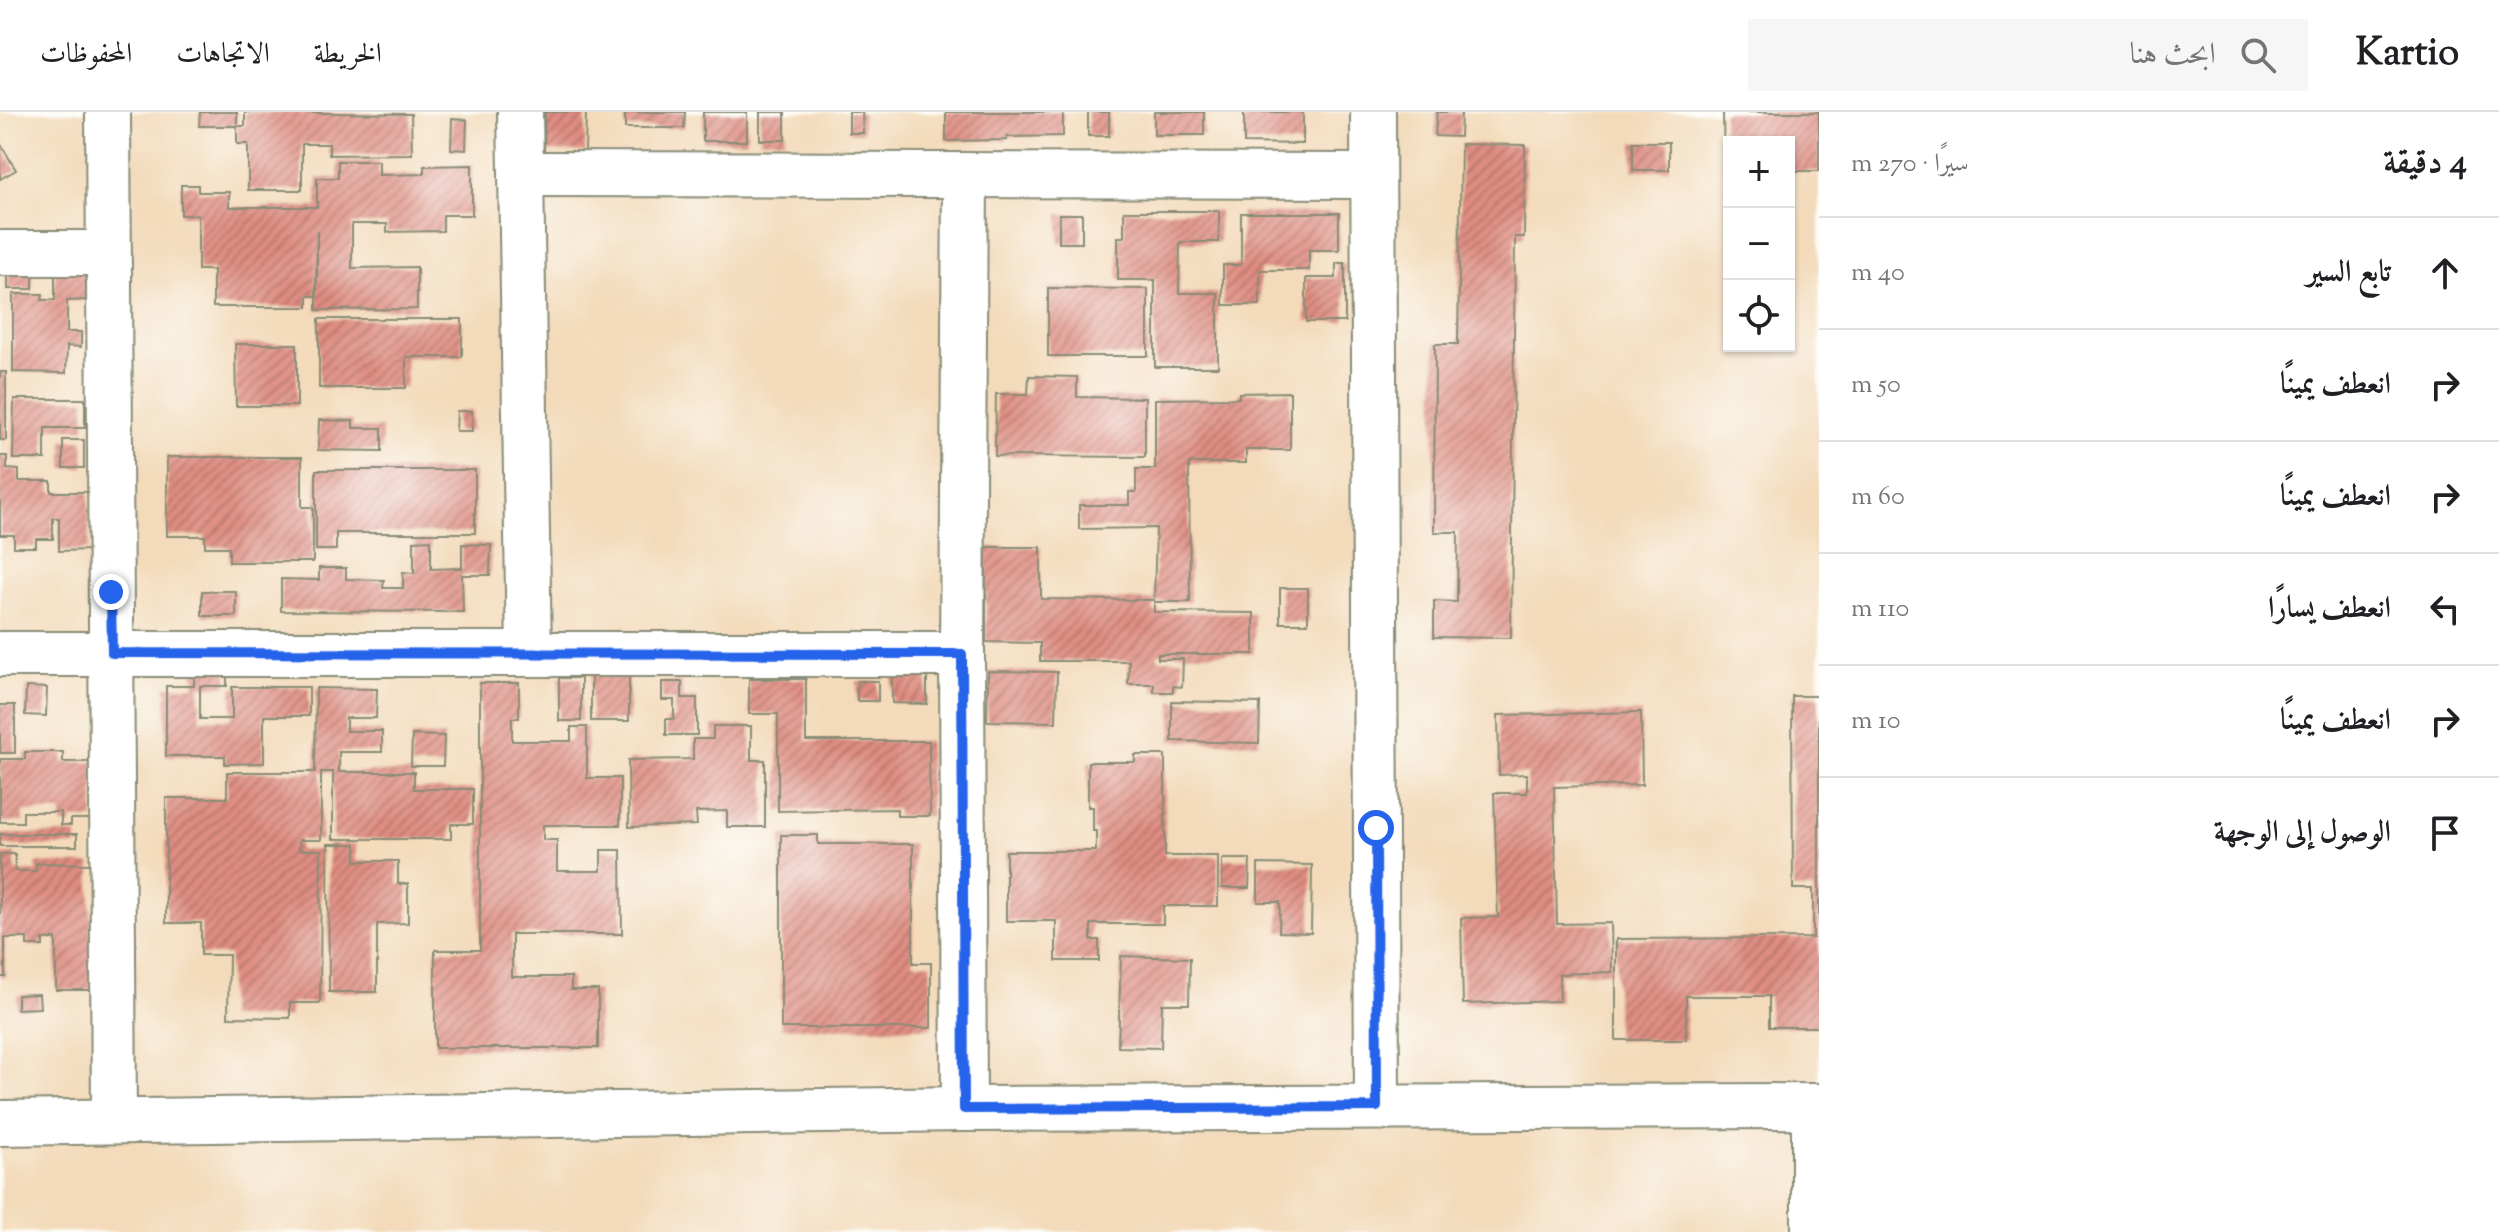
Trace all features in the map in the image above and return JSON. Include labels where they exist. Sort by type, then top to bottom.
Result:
[{"type":"street","points":[[108,112],[114,1121]]},
{"type":"street","points":[[520,112],[529,653]]},
{"type":"street","points":[[1373,112],[1377,1107]]},
{"type":"street","points":[[521,174],[1373,176]]},
{"type":"street","points":[[964,1109],[962,654],[965,175]]},
{"type":"street","points":[[0,253],[108,253]]},
{"type":"street","points":[[0,654],[962,654]]},
{"type":"street","points":[[0,1123],[964,1109],[1817,1106],[1814,1232]]},
{"type":"building","points":[[200,112],[237,112],[237,126],[199,126]]},
{"type":"building","points":[[245,112],[411,114],[412,154],[329,155],[329,144],[302,144],[302,190],[248,190],[248,144],[237,144],[237,126],[245,126]]},
{"type":"building","points":[[545,112],[586,112],[585,152],[544,151]]},
{"type":"building","points":[[625,112],[685,112],[684,128],[625,128]]},
{"type":"building","points":[[703,112],[747,112],[747,141],[703,141]]},
{"type":"building","points":[[760,112],[785,112],[785,140],[760,140]]},
{"type":"building","points":[[849,112],[862,112],[863,133],[849,133]]},
{"type":"building","points":[[946,112],[1063,112],[1063,136],[946,141]]},
{"type":"building","points":[[1088,112],[1109,112],[1109,136],[1088,136]]},
{"type":"building","points":[[1154,112],[1204,112],[1204,135],[1154,135]]},
{"type":"building","points":[[1244,112],[1303,112],[1303,144],[1244,143]]},
{"type":"building","points":[[1437,112],[1461,112],[1460,137],[1435,136]]},
{"type":"building","points":[[1723,112],[1819,112],[1819,171],[1795,171],[1795,136],[1723,136]]},
{"type":"building","points":[[452,119],[467,120],[466,150],[451,149]]},
{"type":"building","points":[[1633,142],[1669,142],[1669,170],[1633,170]]},
{"type":"building","points":[[0,143],[16,170],[0,179]]},
{"type":"building","points":[[1461,144],[1525,145],[1524,237],[1515,237],[1511,638],[1434,637],[1434,601],[1457,602],[1458,532],[1434,532],[1435,344],[1458,344]]},
{"type":"building","points":[[338,161],[379,161],[379,175],[424,174],[424,166],[472,165],[472,215],[443,215],[443,231],[387,232],[387,224],[352,224],[352,268],[417,267],[417,309],[317,310],[317,231],[316,296],[308,296],[308,307],[213,307],[213,270],[198,270],[198,215],[181,215],[181,185],[198,185],[198,192],[229,192],[229,207],[317,207],[317,178],[338,178]]},
{"type":"building","points":[[1124,211],[1219,211],[1219,242],[1180,242],[1179,293],[1218,293],[1218,367],[1155,367],[1155,280],[1118,280],[1118,237],[1124,237]]},
{"type":"building","points":[[1241,213],[1339,213],[1339,250],[1309,250],[1309,270],[1260,270],[1260,305],[1223,305],[1223,265],[1241,265]]},
{"type":"building","points":[[1059,214],[1082,214],[1082,243],[1059,243]]},
{"type":"building","points":[[55,262],[88,262],[88,300],[67,301],[67,332],[81,332],[81,347],[67,346],[66,373],[13,372],[13,294],[43,294],[42,300],[55,300]]},
{"type":"building","points":[[1336,263],[1345,263],[1345,322],[1306,322],[1306,278],[1336,278]]},
{"type":"building","points":[[8,265],[33,266],[33,289],[8,289]]},
{"type":"building","points":[[1048,288],[1148,289],[1148,356],[1048,356]]},
{"type":"building","points":[[319,319],[462,319],[462,357],[406,357],[406,388],[319,388]]},
{"type":"building","points":[[235,344],[297,344],[297,406],[236,406]]},
{"type":"building","points":[[0,372],[6,372],[6,440],[0,440]]},
{"type":"building","points":[[1029,376],[1077,377],[1077,397],[1145,398],[1145,457],[995,456],[996,394],[1028,394]]},
{"type":"building","points":[[1290,392],[1290,450],[1246,450],[1246,463],[1189,463],[1190,602],[1154,602],[1154,612],[1254,613],[1254,654],[1158,654],[1158,659],[1183,659],[1182,687],[1173,686],[1173,692],[1154,692],[1154,684],[1128,684],[1129,661],[1040,661],[1040,643],[986,642],[986,547],[1041,547],[1041,599],[1154,600],[1156,528],[1079,529],[1079,505],[1129,505],[1129,492],[1136,492],[1136,469],[1155,469],[1155,399],[1239,398],[1239,393]]},
{"type":"building","points":[[14,399],[85,399],[85,428],[45,428],[45,459],[13,459]]},
{"type":"building","points":[[457,411],[472,411],[472,431],[456,431]]},
{"type":"building","points":[[319,420],[353,421],[353,428],[382,428],[382,451],[318,450]]},
{"type":"building","points":[[63,440],[84,440],[84,468],[63,468]]},
{"type":"building","points":[[0,456],[7,456],[7,469],[19,470],[19,481],[51,481],[51,492],[89,492],[89,550],[59,551],[59,518],[53,518],[53,539],[36,539],[36,547],[14,547],[14,535],[0,535]]},
{"type":"building","points":[[167,457],[302,457],[302,507],[313,507],[313,562],[229,562],[229,547],[205,547],[205,536],[167,536]]},
{"type":"building","points":[[316,470],[475,470],[475,533],[336,533],[336,550],[316,550]]},
{"type":"building","points":[[431,540],[431,569],[462,568],[462,544],[491,545],[490,575],[462,575],[463,612],[281,611],[281,579],[319,580],[319,568],[346,568],[346,579],[384,580],[383,588],[403,588],[403,572],[414,573],[414,541]]},
{"type":"building","points":[[1280,588],[1308,588],[1308,623],[1280,623]]},
{"type":"building","points":[[202,591],[236,591],[236,616],[202,616]]},
{"type":"building","points":[[194,668],[227,668],[227,686],[200,686],[200,719],[232,719],[232,687],[309,687],[309,716],[264,716],[264,763],[225,764],[225,756],[166,756],[166,686],[194,686]]},
{"type":"building","points":[[988,671],[1057,672],[1056,722],[987,721]]},
{"type":"building","points":[[591,672],[629,672],[629,721],[591,721]]},
{"type":"building","points":[[892,672],[927,673],[927,704],[892,703]]},
{"type":"building","points":[[559,678],[581,678],[581,721],[559,721]]},
{"type":"building","points":[[749,679],[806,679],[806,741],[929,741],[930,816],[897,816],[897,809],[778,811],[778,714],[749,714]]},
{"type":"building","points":[[857,681],[878,681],[878,701],[857,701]]},
{"type":"building","points":[[662,682],[682,682],[682,698],[697,698],[697,735],[666,735],[666,719],[674,719],[674,700],[662,700]]},
{"type":"building","points":[[480,683],[519,683],[519,718],[512,718],[512,741],[571,741],[571,727],[587,727],[587,778],[620,778],[620,825],[543,825],[543,840],[557,840],[557,871],[601,871],[601,850],[621,850],[622,934],[512,934],[512,977],[571,977],[571,990],[598,990],[598,1048],[435,1048],[435,950],[480,950]]},
{"type":"building","points":[[26,687],[47,688],[46,716],[25,715]]},
{"type":"building","points":[[316,688],[377,689],[376,718],[346,718],[346,731],[382,731],[382,752],[339,752],[339,772],[414,772],[414,789],[473,789],[473,824],[451,824],[451,839],[333,839],[333,772],[321,772],[321,840],[299,840],[299,850],[321,850],[320,1003],[290,1003],[290,1018],[228,1017],[229,955],[201,955],[201,923],[166,923],[166,798],[227,798],[227,772],[315,772]]},
{"type":"building","points":[[1792,696],[1819,696],[1819,1027],[1769,1027],[1769,996],[1686,996],[1686,1040],[1616,1040],[1616,939],[1813,938],[1813,889],[1793,889]]},
{"type":"building","points":[[1172,701],[1260,703],[1259,743],[1172,741]]},
{"type":"building","points":[[0,705],[15,705],[15,753],[0,753]]},
{"type":"building","points":[[1641,712],[1642,785],[1554,787],[1557,924],[1611,923],[1612,972],[1559,974],[1560,1001],[1463,1004],[1461,918],[1498,917],[1494,793],[1527,793],[1527,774],[1499,775],[1498,715]]},
{"type":"building","points":[[713,726],[751,726],[751,760],[765,760],[765,827],[727,827],[727,811],[696,812],[697,825],[629,827],[628,760],[693,759],[693,739],[713,739]]},
{"type":"building","points":[[412,735],[444,736],[443,766],[411,766]]},
{"type":"building","points":[[25,752],[63,752],[63,762],[94,762],[94,819],[71,819],[71,825],[61,825],[61,812],[23,812],[23,822],[0,822],[0,759],[25,759]]},
{"type":"building","points":[[1135,755],[1165,755],[1165,856],[1218,856],[1218,906],[1163,906],[1163,924],[1091,924],[1091,940],[1099,940],[1099,961],[1056,961],[1056,921],[1006,921],[1006,851],[1096,851],[1093,807],[1088,807],[1088,762],[1135,762]]},
{"type":"building","points":[[0,834],[77,834],[77,846],[0,846]]},
{"type":"building","points":[[781,835],[818,835],[818,844],[913,844],[913,963],[931,963],[931,1028],[781,1028]]},
{"type":"building","points":[[328,844],[356,844],[356,861],[398,861],[398,884],[408,884],[408,923],[377,924],[377,992],[329,992]]},
{"type":"building","points":[[0,854],[15,854],[15,871],[36,871],[36,863],[91,864],[91,990],[56,990],[56,939],[43,939],[43,946],[27,946],[27,938],[5,938],[5,977],[0,977]]},
{"type":"building","points":[[1222,859],[1250,859],[1249,888],[1222,888]]},
{"type":"building","points":[[1258,864],[1312,865],[1311,933],[1279,932],[1280,902],[1258,902]]},
{"type":"building","points":[[1121,956],[1190,958],[1189,1004],[1162,1004],[1161,1048],[1118,1047]]},
{"type":"building","points":[[39,994],[40,1008],[17,1009],[17,995]]},
{"type":"route","points":[[111,592],[112,653],[962,654],[964,1109],[1377,1107],[1376,828]]}]
